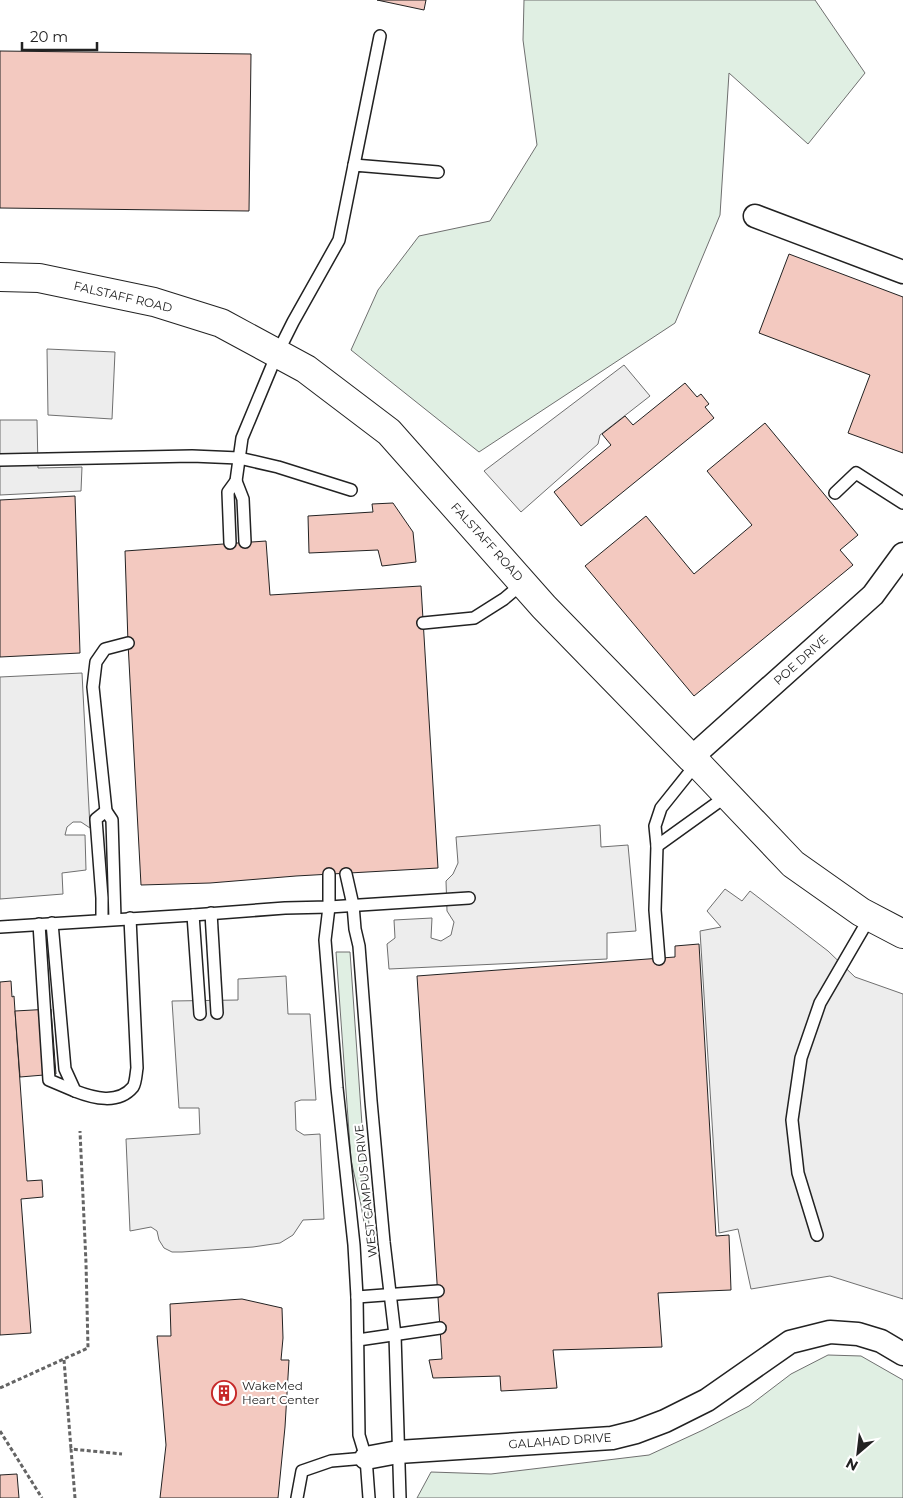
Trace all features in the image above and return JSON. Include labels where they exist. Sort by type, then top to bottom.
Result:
[{"type":"street","points":[[755,216],[903,272]]},
{"type":"street","name":"FALSTAFF ROAD","points":[[0,276],[39,278],[154,302],[221,323],[306,369],[389,432],[544,607],[793,864],[861,912],[903,934]]},
{"type":"street","name":"POE DRIVE","points":[[694,761],[873,595],[903,554]]},
{"type":"street","name":"GALAHAD DRIVE","points":[[366,1458],[398,1452],[612,1438],[636,1432],[665,1422],[707,1400],[790,1342],[830,1332],[858,1334],[881,1341],[903,1354]]},
{"type":"lane","points":[[230,543],[228,492],[236,481],[242,438],[277,354],[339,240],[380,36]]},
{"type":"lane","points":[[354,165],[438,172]]},
{"type":"lane","points":[[0,460],[192,456],[239,458],[351,490]]},
{"type":"lane","points":[[835,493],[856,473],[903,503]]},
{"type":"lane","points":[[236,481],[243,499],[245,542]]},
{"type":"lane","points":[[423,623],[474,618],[504,599],[523,583]]},
{"type":"lane","points":[[115,919],[112,820],[106,811],[93,687],[96,662],[105,649],[128,643]]},
{"type":"lane","points":[[659,959],[655,910],[657,846],[655,826],[661,808],[694,761]]},
{"type":"lane","points":[[657,846],[728,795]]},
{"type":"lane","points":[[102,920],[96,820],[106,811]]},
{"type":"lane","name":"WEST CAMPUS DRIVE","points":[[329,874],[329,907],[325,940],[337,1088],[354,1245],[358,1340],[358,1435],[366,1458],[369,1498]]},
{"type":"lane","name":"WEST CAMPUS DRIVE","points":[[346,874],[359,946],[371,1102],[395,1335],[400,1498]]},
{"type":"lane","points":[[0,927],[469,898]]},
{"type":"lane","points":[[212,913],[217,1013]]},
{"type":"lane","points":[[193,915],[200,1014]]},
{"type":"lane","points":[[817,1235],[798,1173],[792,1120],[801,1058],[820,1003],[870,917]]},
{"type":"lane","points":[[39,924],[49,1080],[90,1097],[108,1099],[124,1094],[134,1085],[137,1068],[130,918]]},
{"type":"lane","points":[[52,923],[66,1069],[75,1091]]},
{"type":"lane","points":[[357,1297],[438,1291]]},
{"type":"lane","points":[[358,1340],[440,1328]]},
{"type":"lane","points":[[297,1498],[302,1471],[331,1461],[366,1458]]},
{"type":"path","points":[[0,1388],[88,1348],[80,1131]]},
{"type":"path","points":[[64,1360],[75,1498]]},
{"type":"path","points":[[0,1431],[42,1498]]},
{"type":"path","points":[[71,1449],[122,1454]]},
{"type":"green space","points":[[524,0],[815,0],[865,73],[808,144],[729,73],[720,215],[675,323],[479,452],[351,350],[378,290],[419,236],[490,221],[537,145],[523,40]]},
{"type":"green space","points":[[336,952],[350,952],[370,1240],[367,1240],[351,1160]]},
{"type":"green space","points":[[828,1355],[861,1356],[903,1380],[903,1498],[417,1498],[431,1472],[491,1474],[649,1455],[749,1406],[791,1374]]},
{"type":"shaded area","points":[[47,349],[115,352],[112,419],[48,415]]},
{"type":"shaded area","points":[[624,365],[650,396],[600,435],[598,444],[521,512],[484,471]]},
{"type":"shaded area","points":[[0,420],[37,420],[38,468],[82,467],[81,491],[0,495]]},
{"type":"shaded area","points":[[82,673],[90,828],[81,822],[73,822],[67,827],[65,835],[85,835],[86,870],[62,873],[63,894],[0,899],[0,677]]},
{"type":"shaded area","points":[[600,825],[601,847],[628,845],[636,931],[607,933],[607,959],[389,969],[387,944],[395,938],[394,920],[432,918],[431,938],[441,941],[451,935],[454,922],[447,911],[446,881],[453,874],[458,863],[456,837]]},
{"type":"shaded area","points":[[725,889],[742,901],[750,891],[828,951],[855,977],[903,994],[903,1299],[830,1276],[751,1289],[738,1229],[719,1233],[700,931],[721,927],[707,911]]},
{"type":"shaded area","points":[[286,976],[288,1014],[310,1014],[316,1100],[295,1102],[296,1130],[304,1135],[320,1134],[324,1219],[303,1220],[293,1235],[280,1243],[253,1247],[182,1252],[172,1252],[164,1248],[159,1240],[157,1231],[151,1227],[130,1231],[126,1139],[200,1134],[199,1108],[179,1108],[172,1001],[238,1000],[238,979]]},
{"type":"building","points":[[377,0],[426,0],[424,10]]},
{"type":"building","points":[[0,51],[251,54],[249,211],[0,208]]},
{"type":"building","points":[[789,254],[903,297],[903,453],[848,433],[870,375],[759,333]]},
{"type":"building","points":[[685,383],[697,397],[701,394],[709,404],[705,407],[714,418],[581,526],[554,492],[611,445],[602,434],[625,416],[633,425]]},
{"type":"building","points":[[765,423],[858,535],[840,550],[853,565],[694,696],[585,566],[646,516],[694,574],[752,525],[707,471]]},
{"type":"building","points":[[75,496],[80,653],[0,657],[0,500]]},
{"type":"building","points":[[393,503],[413,532],[416,562],[382,566],[378,550],[309,553],[308,516],[373,512],[372,504]]},
{"type":"building","points":[[266,541],[270,595],[421,586],[438,868],[210,883],[141,885],[125,551]]},
{"type":"building","points":[[699,944],[716,1236],[729,1235],[731,1290],[658,1293],[662,1347],[553,1350],[557,1388],[501,1391],[500,1376],[433,1378],[429,1360],[442,1359],[417,976],[675,957],[675,946]]},
{"type":"building","points":[[11,981],[12,997],[14,996],[27,1181],[42,1180],[43,1197],[21,1199],[31,1333],[0,1335],[0,982]]},
{"type":"building","points":[[51,1009],[56,1074],[20,1077],[15,1011]]},
{"type":"building","name":"WakeMed Heart Center","points":[[242,1299],[282,1308],[283,1338],[281,1360],[289,1360],[278,1498],[160,1498],[166,1445],[157,1336],[171,1336],[170,1304]]},
{"type":"building","points":[[17,1474],[19,1498],[0,1498],[0,1475]]},
{"type":"place","name":"WakeMed Heart Center","points":[[224,1393]]}]
